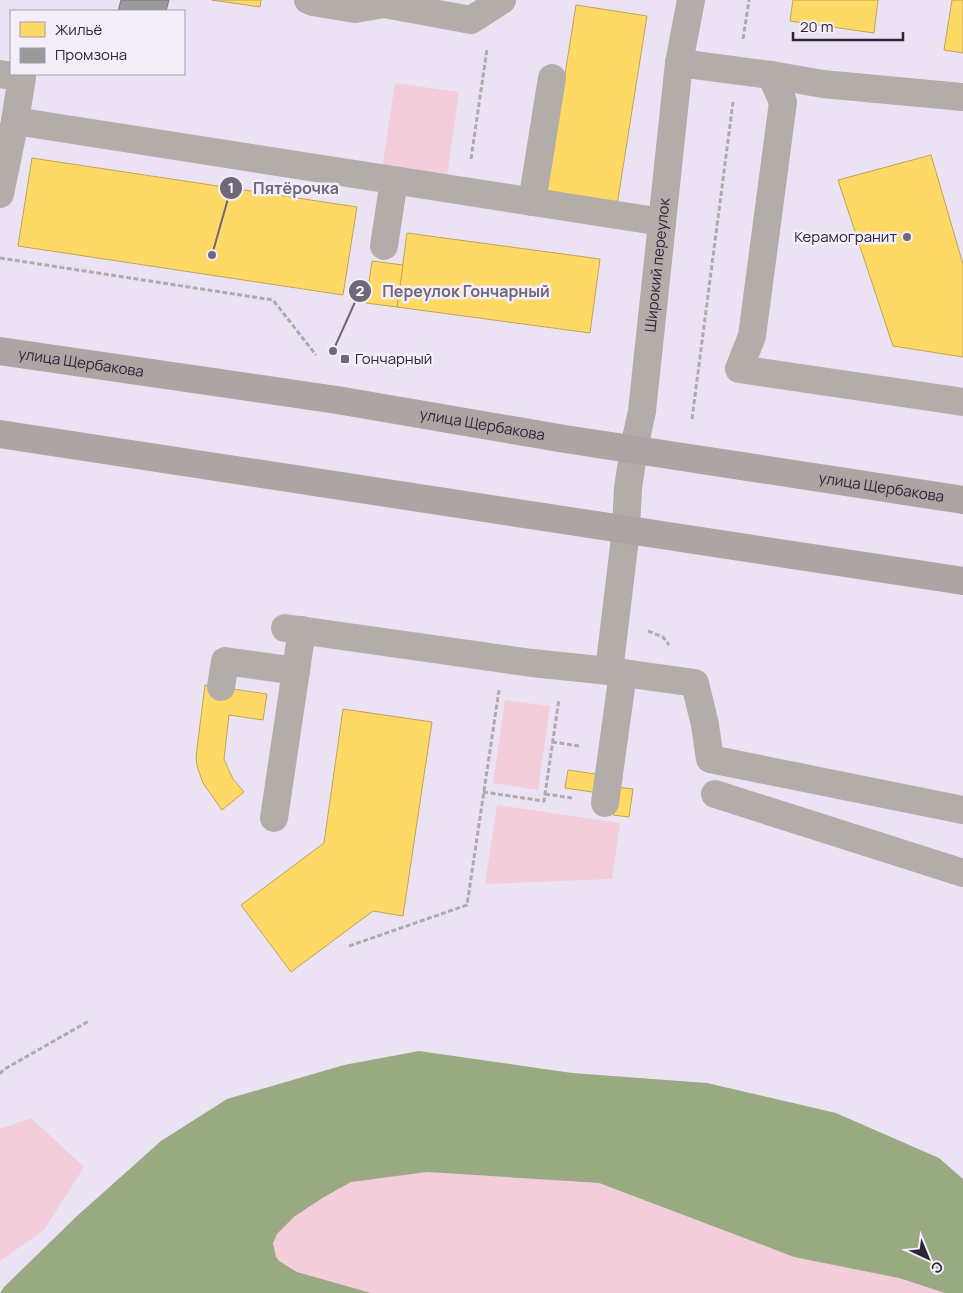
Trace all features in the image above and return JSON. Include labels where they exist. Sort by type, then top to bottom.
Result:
[{"type":"main road","name":"улица Щербакова","points":[[0,350],[327,398],[565,439],[634,448],[963,500]]},
{"type":"main road","points":[[0,434],[963,581]]},
{"type":"street","points":[[308,0],[355,9],[384,4],[471,20],[498,3]]},
{"type":"street","name":"Широкий переулок","points":[[605,803],[628,488],[642,411],[679,64],[691,0]]},
{"type":"street","points":[[679,64],[771,75],[823,84],[963,97]]},
{"type":"street","points":[[0,74],[22,77],[0,194]]},
{"type":"street","points":[[771,75],[783,102],[752,336],[739,369],[963,402]]},
{"type":"street","points":[[532,202],[552,78]]},
{"type":"street","points":[[15,121],[662,222]]},
{"type":"street","points":[[384,246],[394,180]]},
{"type":"street","points":[[274,818],[296,671],[293,629],[532,663],[695,683],[710,759],[963,810]]},
{"type":"street","points":[[221,687],[225,661],[296,671]]},
{"type":"street","points":[[715,794],[963,873]]},
{"type":"path","points":[[692,419],[749,0]]},
{"type":"path","points":[[466,192],[498,3]]},
{"type":"path","points":[[0,258],[273,300],[316,355]]},
{"type":"path","points":[[349,946],[467,905],[499,690]]},
{"type":"path","points":[[483,792],[544,801],[559,698]]},
{"type":"path","points":[[0,1074],[3,1070],[89,1021]]},
{"type":"shaded area","points":[[395,83],[459,92],[447,177],[382,168]]},
{"type":"shaded area","points":[[505,700],[550,706],[538,790],[493,783]]},
{"type":"shaded area","points":[[497,805],[620,823],[612,879],[485,884]]},
{"type":"shaded area","points":[[419,1051],[572,1073],[707,1083],[836,1113],[939,1158],[963,1179],[963,1293],[945,1293],[899,1278],[794,1257],[599,1183],[427,1172],[351,1182],[295,1216],[277,1234],[273,1243],[276,1257],[279,1261],[297,1272],[371,1293],[0,1293],[77,1216],[161,1141],[227,1099],[344,1065]]},
{"type":"shaded area","points":[[31,1118],[84,1167],[44,1230],[0,1261],[0,1129]]},
{"type":"shaded area","points":[[427,1172],[599,1183],[794,1257],[899,1278],[945,1293],[371,1293],[295,1271],[276,1257],[273,1248],[274,1241],[281,1228],[310,1205],[343,1185],[369,1178]]},
{"type":"building: Жильё","points":[[212,0],[261,0],[260,7]]},
{"type":"building: Жильё","points":[[793,0],[878,0],[874,33],[790,21]]},
{"type":"building: Жильё","points":[[952,0],[963,0],[963,53],[944,50]]},
{"type":"building: Жильё","points":[[576,5],[647,16],[617,205],[546,194]]},
{"type":"building: Жильё","points":[[931,155],[963,264],[963,357],[893,346],[838,180]]},
{"type":"building: Жильё","points":[[32,158],[357,207],[343,295],[18,246]]},
{"type":"building: Жильё","points":[[407,233],[600,259],[590,333],[397,307]]},
{"type":"building: Жильё","points":[[372,261],[403,265],[397,307],[366,303]]},
{"type":"building: Жильё","points":[[205,685],[267,694],[263,720],[229,715],[224,759],[233,779],[244,792],[222,810],[203,783],[197,766],[196,757]]},
{"type":"building: Жильё","points":[[343,709],[432,722],[403,916],[373,911],[291,972],[241,905],[324,843]]},
{"type":"building: Жильё","points":[[568,770],[602,775],[599,793],[565,788]]},
{"type":"building: Жильё","points":[[617,787],[633,789],[629,817],[613,815]]},
{"type":"building: Промзона","points":[[121,0],[169,0],[166,10],[118,10]]},
{"type":"place","name":"Керамогранит","points":[[907,237]]},
{"type":"place","name":"Пятёрочка","points":[[212,255]]},
{"type":"place","name":"Переулок Гончарный","points":[[333,351]]},
{"type":"place","name":"Гончарный","points":[[345,359]]}]
